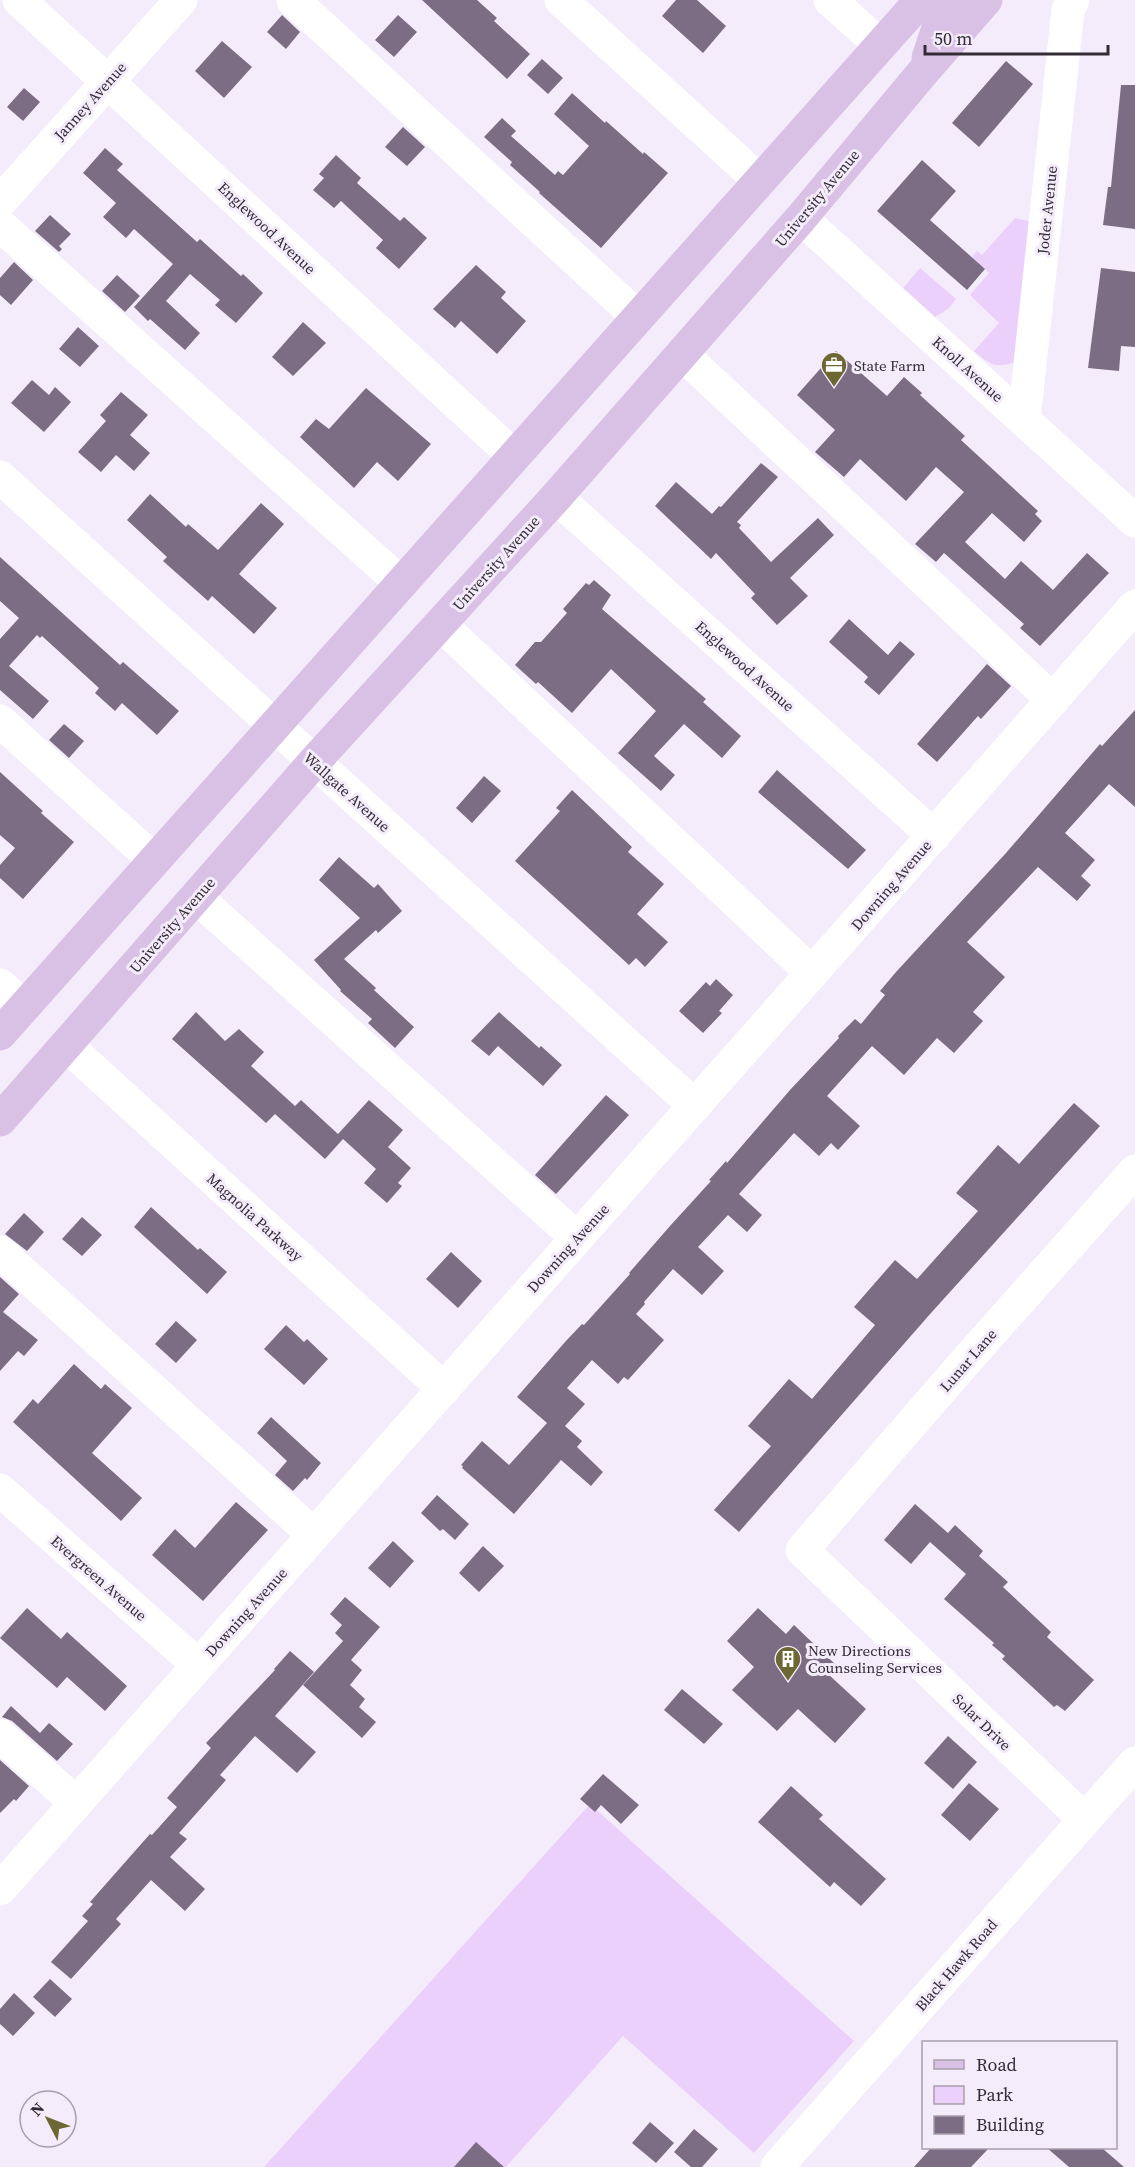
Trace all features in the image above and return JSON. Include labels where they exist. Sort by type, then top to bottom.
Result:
[{"type":"main road","points":[[0,1034],[921,0]]},
{"type":"main road","points":[[924,71],[943,13],[955,0]]},
{"type":"main road","name":"University Avenue","points":[[0,1120],[314,762],[556,497],[682,354],[986,0]]},
{"type":"street","name":"Englewood Avenue","points":[[19,0],[514,456]]},
{"type":"street","name":"Janney Avenue","points":[[0,202],[181,0]]},
{"type":"street","points":[[294,0],[638,317]]},
{"type":"street","points":[[561,0],[760,181]]},
{"type":"street","points":[[830,0],[880,45]]},
{"type":"street","name":"Joder Avenue","points":[[1024,420],[1068,10],[1073,0]]},
{"type":"street","name":"Knoll Avenue","points":[[801,218],[1135,521]]},
{"type":"street","points":[[0,225],[401,583]]},
{"type":"street","points":[[682,354],[1053,700]]},
{"type":"street","name":"Wallgate Avenue","points":[[0,477],[694,1106]]},
{"type":"street","name":"Englewood Avenue","points":[[556,497],[934,836]]},
{"type":"street","name":"Downing Avenue","points":[[0,1889],[812,974],[1135,606]]},
{"type":"street","points":[[440,624],[812,974]]},
{"type":"street","points":[[0,721],[154,860]]},
{"type":"street","points":[[196,897],[578,1238]]},
{"type":"street","points":[[0,985],[24,1007]]},
{"type":"street","name":"Magnolia Parkway","points":[[66,1045],[444,1389]]},
{"type":"street","name":"Lunar Lane","points":[[802,1550],[1135,1171]]},
{"type":"street","points":[[0,1252],[314,1535]]},
{"type":"street","name":"Evergreen Avenue","points":[[0,1490],[198,1665]]},
{"type":"street","name":"Solar Drive","points":[[802,1550],[1084,1819]]},
{"type":"street","points":[[0,1736],[76,1803]]},
{"type":"street","name":"Black Hawk Road","points":[[777,2167],[1135,1763]]},
{"type":"green space","points":[[1015,218],[1032,222],[1018,361],[1005,365],[994,365],[974,351],[999,323],[970,295],[989,273],[972,257],[977,251],[982,255]]},
{"type":"green space","points":[[920,268],[956,299],[949,308],[935,317],[903,288]]},
{"type":"green space","points":[[590,1804],[854,2041],[754,2153],[623,2036],[506,2167],[264,2167]]},
{"type":"building","points":[[422,0],[477,0],[497,18],[494,21],[530,54],[507,79]]},
{"type":"building","points":[[676,0],[697,0],[726,26],[703,53],[662,16]]},
{"type":"building","points":[[282,15],[300,32],[286,49],[267,32]]},
{"type":"building","points":[[398,15],[417,32],[394,57],[375,40]]},
{"type":"building","points":[[222,41],[252,67],[224,98],[195,71]]},
{"type":"building","points":[[542,59],[563,78],[548,94],[527,75]]},
{"type":"building","points":[[1006,61],[1033,84],[979,147],[952,123]]},
{"type":"building","points":[[1121,85],[1135,85],[1135,229],[1103,225],[1108,187],[1111,187]]},
{"type":"building","points":[[24,88],[40,102],[23,121],[7,107]]},
{"type":"building","points":[[572,93],[605,123],[606,121],[668,173],[601,248],[539,193],[510,165],[512,162],[484,137],[502,118],[516,131],[511,136],[555,175],[558,171],[563,175],[589,146],[554,114]]},
{"type":"building","points":[[403,127],[425,147],[407,166],[385,147]]},
{"type":"building","points":[[105,148],[123,164],[117,170],[197,242],[200,239],[263,293],[236,323],[215,305],[220,300],[190,274],[166,301],[200,333],[185,350],[134,307],[173,264],[134,229],[126,238],[103,217],[116,203],[83,173]]},
{"type":"building","points":[[336,155],[361,178],[357,183],[400,221],[404,217],[427,238],[399,269],[376,248],[383,240],[341,201],[334,208],[313,190],[324,178],[319,174]]},
{"type":"building","points":[[922,160],[956,191],[930,220],[985,269],[967,290],[877,211]]},
{"type":"building","points":[[50,215],[71,234],[59,246],[62,249],[59,252],[35,231]]},
{"type":"building","points":[[14,262],[33,280],[11,305],[0,295],[0,278]]},
{"type":"building","points":[[476,265],[506,292],[501,298],[526,321],[497,354],[461,321],[455,328],[433,309]]},
{"type":"building","points":[[1101,268],[1135,272],[1135,347],[1121,346],[1119,371],[1088,368]]},
{"type":"building","points":[[117,275],[140,296],[125,312],[102,291]]},
{"type":"building","points":[[303,322],[326,343],[293,376],[272,357]]},
{"type":"building","points":[[78,327],[99,346],[80,367],[59,349]]},
{"type":"building","points":[[836,351],[887,396],[904,377],[922,393],[920,395],[965,436],[961,440],[1038,511],[1035,514],[1042,521],[1024,542],[992,513],[965,542],[1005,579],[1021,561],[1053,590],[1087,553],[1109,573],[1040,646],[1020,628],[1024,624],[944,553],[936,562],[915,544],[964,492],[936,467],[906,501],[860,459],[844,477],[815,452],[835,430],[797,395]]},
{"type":"building","points":[[32,380],[49,395],[55,387],[71,402],[44,432],[11,403]]},
{"type":"building","points":[[366,388],[431,444],[398,481],[377,462],[354,488],[300,437],[316,419],[329,429]]},
{"type":"building","points":[[121,392],[148,415],[130,435],[150,453],[134,471],[116,455],[101,472],[78,452],[106,421],[100,415]]},
{"type":"building","points":[[761,463],[778,477],[737,522],[741,525],[739,528],[771,562],[818,518],[834,535],[790,578],[808,596],[777,625],[751,598],[755,594],[716,553],[711,559],[655,506],[676,482],[712,514]]},
{"type":"building","points":[[150,494],[186,527],[188,524],[218,550],[261,503],[284,524],[239,574],[277,608],[254,634],[212,596],[208,601],[163,561],[167,557],[127,520]]},
{"type":"building","points":[[0,557],[120,665],[123,662],[179,711],[157,735],[122,703],[115,711],[95,693],[99,688],[42,636],[40,638],[37,635],[9,666],[49,701],[33,719],[0,690],[0,639],[19,618],[0,601]]},
{"type":"building","points":[[594,580],[611,595],[602,609],[706,699],[703,702],[741,736],[722,758],[684,724],[654,756],[675,775],[661,791],[618,753],[656,711],[611,669],[572,713],[538,682],[536,684],[515,665],[535,642],[541,642],[567,613],[563,609],[586,583],[589,585]]},
{"type":"building","points":[[849,619],[888,655],[900,641],[915,654],[879,695],[864,682],[868,677],[829,642]]},
{"type":"building","points":[[987,664],[1011,686],[981,719],[978,716],[937,762],[917,744]]},
{"type":"building","points":[[1135,710],[1135,807],[1109,784],[1065,833],[1095,860],[1081,876],[1091,885],[1077,901],[1038,867],[967,942],[1005,977],[973,1012],[983,1021],[954,1053],[937,1038],[904,1075],[872,1046],[827,1096],[860,1126],[838,1150],[831,1143],[819,1156],[794,1133],[739,1194],[762,1215],[747,1232],[728,1215],[698,1247],[724,1271],[702,1295],[673,1269],[636,1314],[664,1340],[628,1380],[624,1377],[618,1384],[592,1360],[567,1388],[585,1404],[565,1426],[582,1441],[577,1447],[603,1472],[591,1486],[561,1460],[514,1514],[461,1465],[482,1441],[509,1465],[547,1423],[517,1397],[565,1342],[582,1324],[584,1325],[630,1274],[711,1181],[709,1180],[839,1038],[838,1036],[855,1019],[861,1024],[885,995],[880,991],[896,972],[1006,853],[1100,744],[1102,746]]},
{"type":"building","points":[[64,724],[84,741],[69,758],[49,740]]},
{"type":"building","points":[[777,770],[866,850],[848,869],[758,792]]},
{"type":"building","points":[[0,772],[74,842],[23,899],[0,878],[0,865],[15,848],[0,835]]},
{"type":"building","points":[[484,776],[501,791],[472,823],[456,808]]},
{"type":"building","points":[[572,790],[632,847],[628,852],[664,884],[637,914],[668,942],[645,967],[636,958],[629,965],[515,861],[560,811],[556,808]]},
{"type":"building","points":[[339,857],[374,888],[378,884],[402,911],[378,933],[376,930],[344,959],[414,1027],[395,1048],[368,1023],[372,1019],[340,991],[314,960],[360,918],[319,880]]},
{"type":"building","points":[[716,979],[733,995],[719,1011],[722,1013],[703,1033],[679,1011],[706,982],[710,986]]},
{"type":"building","points":[[196,1012],[225,1041],[239,1029],[264,1052],[251,1066],[295,1106],[301,1100],[338,1134],[369,1100],[403,1130],[388,1147],[411,1168],[398,1183],[402,1186],[387,1203],[364,1183],[376,1169],[343,1139],[325,1159],[275,1114],[266,1123],[172,1039]]},
{"type":"building","points":[[499,1012],[562,1065],[543,1086],[498,1046],[489,1056],[471,1041]]},
{"type":"building","points":[[606,1095],[629,1115],[556,1194],[535,1175]]},
{"type":"building","points":[[1074,1103],[1100,1126],[931,1313],[739,1532],[714,1510],[771,1446],[748,1426],[789,1379],[812,1399],[875,1325],[854,1307],[895,1260],[917,1279],[978,1211],[956,1193],[998,1145],[1019,1164]]},
{"type":"building","points":[[151,1207],[198,1250],[200,1248],[227,1272],[207,1294],[134,1227]]},
{"type":"building","points":[[24,1213],[44,1232],[27,1251],[5,1234]]},
{"type":"building","points":[[82,1217],[102,1235],[82,1256],[62,1239]]},
{"type":"building","points":[[451,1252],[482,1281],[458,1308],[426,1279]]},
{"type":"building","points":[[0,1277],[19,1294],[3,1312],[38,1340],[24,1356],[18,1351],[0,1371]]},
{"type":"building","points":[[176,1321],[197,1340],[176,1363],[155,1344]]},
{"type":"building","points":[[286,1325],[304,1342],[307,1339],[328,1359],[304,1385],[264,1349]]},
{"type":"building","points":[[74,1364],[101,1389],[105,1384],[132,1408],[92,1453],[142,1498],[121,1521],[13,1422],[33,1399],[38,1404]]},
{"type":"building","points":[[271,1417],[321,1463],[307,1480],[305,1478],[293,1491],[275,1475],[287,1461],[257,1433]]},
{"type":"building","points":[[437,1495],[469,1524],[455,1540],[443,1529],[440,1531],[421,1513]]},
{"type":"building","points":[[236,1502],[268,1530],[203,1601],[152,1555],[175,1529],[195,1548]]},
{"type":"building","points":[[915,1504],[948,1533],[955,1525],[983,1551],[979,1556],[1008,1582],[1003,1587],[1051,1632],[1047,1637],[1094,1680],[1065,1711],[1057,1705],[1054,1707],[1002,1659],[1005,1656],[992,1645],[994,1643],[944,1599],[966,1574],[930,1542],[911,1564],[884,1540]]},
{"type":"building","points":[[393,1541],[414,1561],[390,1588],[368,1568]]},
{"type":"building","points":[[483,1546],[504,1566],[479,1592],[459,1573]]},
{"type":"building","points":[[345,1597],[380,1627],[351,1660],[362,1670],[350,1685],[365,1699],[359,1707],[376,1722],[362,1738],[303,1685],[343,1641],[335,1633],[342,1625],[330,1614]]},
{"type":"building","points":[[27,1608],[61,1639],[67,1632],[127,1686],[105,1711],[67,1677],[57,1688],[0,1638]]},
{"type":"building","name":"New Directions Counseling Services","points":[[758,1608],[786,1634],[794,1625],[836,1665],[828,1674],[866,1709],[835,1743],[798,1709],[777,1731],[732,1690],[754,1667],[727,1641]]},
{"type":"building","points":[[290,1651],[314,1672],[275,1716],[316,1752],[297,1773],[255,1736],[220,1775],[226,1780],[179,1833],[187,1839],[170,1857],[205,1889],[185,1911],[151,1880],[116,1919],[121,1924],[71,1979],[51,1962],[88,1921],[82,1916],[93,1904],[90,1902],[177,1807],[167,1798],[211,1748],[206,1743]]},
{"type":"building","points":[[682,1689],[723,1724],[704,1744],[664,1710]]},
{"type":"building","points":[[11,1706],[40,1733],[49,1723],[73,1744],[57,1761],[12,1721],[2,1717]]},
{"type":"building","points":[[948,1736],[977,1762],[953,1789],[924,1763]]},
{"type":"building","points":[[0,1760],[29,1786],[16,1801],[14,1799],[0,1813]]},
{"type":"building","points":[[603,1774],[639,1805],[621,1824],[601,1805],[595,1812],[580,1799]]},
{"type":"building","points":[[969,1783],[999,1809],[970,1841],[941,1815]]},
{"type":"building","points":[[791,1786],[823,1815],[819,1819],[886,1879],[861,1906],[834,1882],[830,1887],[758,1822]]},
{"type":"building","points":[[50,1979],[72,1999],[55,2017],[33,1997]]},
{"type":"building","points":[[14,1993],[35,2013],[13,2036],[0,2024],[0,2009]]},
{"type":"building","points":[[650,2122],[674,2143],[656,2163],[632,2143]]},
{"type":"building","points":[[694,2129],[718,2149],[702,2167],[691,2167],[674,2152]]},
{"type":"building","points":[[476,2142],[504,2167],[454,2167]]},
{"type":"building","points":[[930,2149],[988,2149],[971,2167],[914,2167]]},
{"type":"building","points":[[1048,2149],[1103,2149],[1124,2167],[1069,2167]]},
{"type":"place","name":"State Farm","points":[[834,388]]},
{"type":"place","name":"New Directions Counseling Services","points":[[788,1682]]}]
